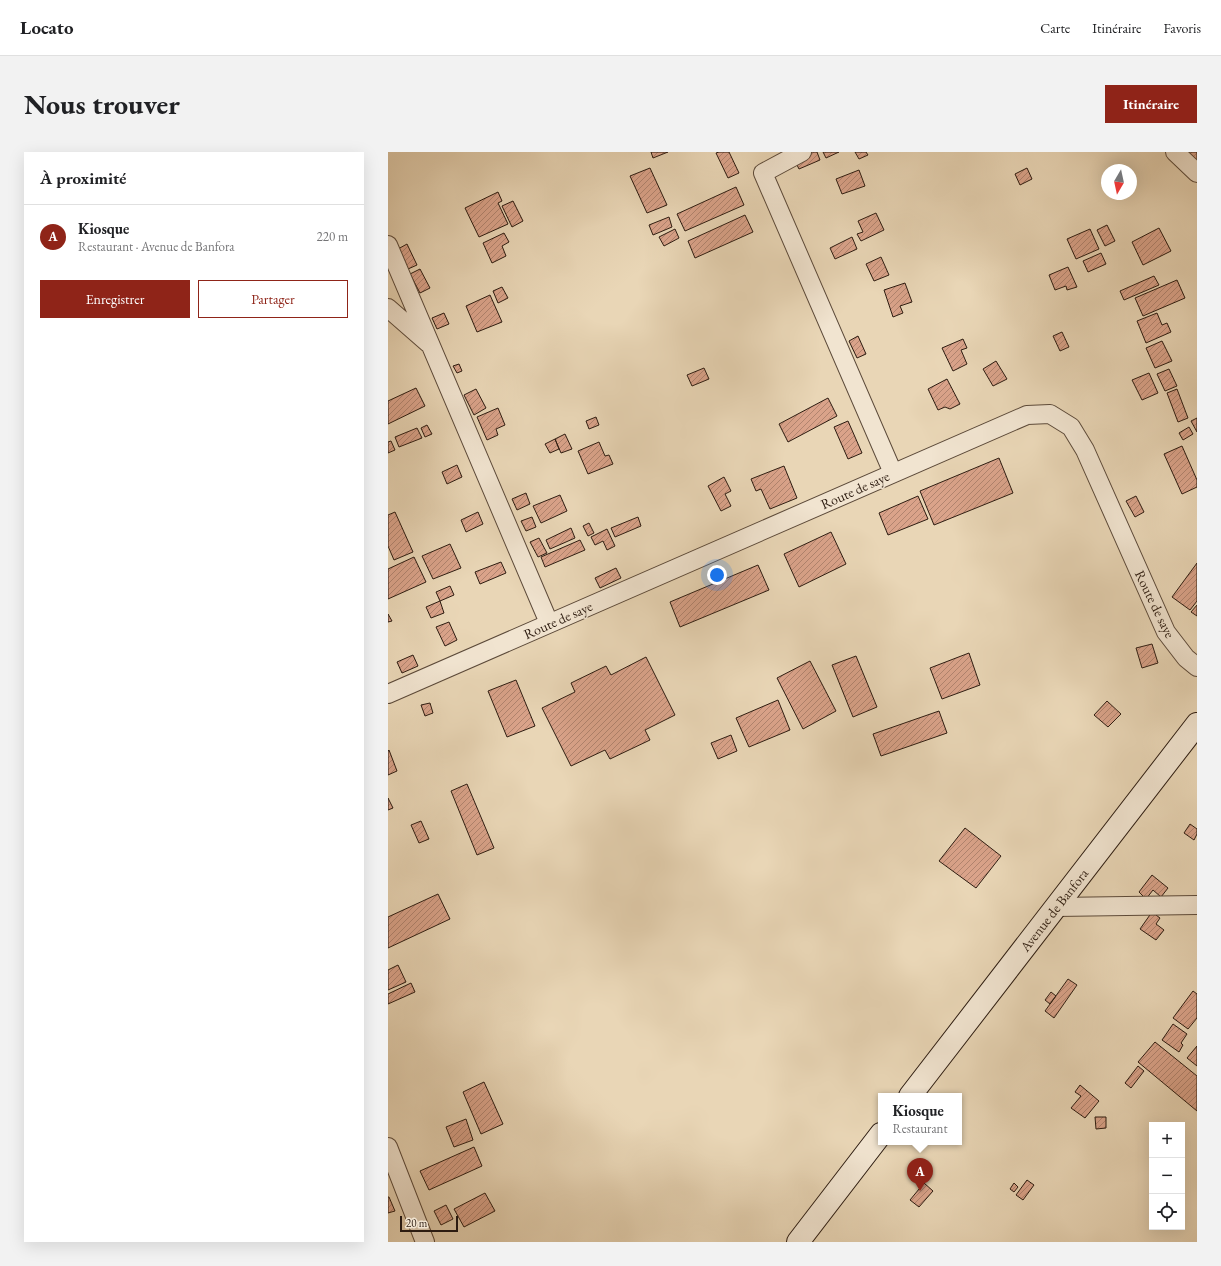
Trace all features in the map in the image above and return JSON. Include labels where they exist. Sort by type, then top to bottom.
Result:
[{"type":"main road","name":"Avenue de Banfora","points":[[912,1093],[1197,724]]},
{"type":"main road","points":[[798,1242],[878,1138]]},
{"type":"street","points":[[802,152],[763,173],[893,474]]},
{"type":"street","points":[[1175,152],[1197,173]]},
{"type":"street","points":[[388,245],[549,623]]},
{"type":"street","points":[[388,308],[431,346]]},
{"type":"street","name":"Route de saye","points":[[388,694],[1027,415],[1050,414],[1070,427],[1085,450],[1166,632],[1186,658],[1197,667]]},
{"type":"street","points":[[1056,907],[1197,905]]},
{"type":"street","points":[[388,1147],[425,1242]]},
{"type":"building","points":[[651,152],[668,152],[653,158]]},
{"type":"building","points":[[729,152],[739,173],[728,178],[716,153]]},
{"type":"building","points":[[810,152],[817,152],[820,160],[799,169],[794,159]]},
{"type":"building","points":[[823,152],[839,152],[826,158]]},
{"type":"building","points":[[855,152],[866,152],[868,155],[859,159]]},
{"type":"building","points":[[1186,152],[1197,152],[1197,160]]},
{"type":"building","points":[[650,168],[667,205],[647,213],[630,176]]},
{"type":"building","points":[[1027,168],[1032,179],[1020,185],[1015,174]]},
{"type":"building","points":[[859,170],[865,186],[842,194],[836,179]]},
{"type":"building","points":[[736,187],[744,205],[685,231],[677,214]]},
{"type":"building","points":[[498,192],[502,201],[498,203],[508,224],[479,237],[465,208]]},
{"type":"building","points":[[513,201],[523,221],[512,227],[502,206]]},
{"type":"building","points":[[876,213],[884,230],[861,241],[857,234],[863,232],[858,221]]},
{"type":"building","points":[[745,215],[753,232],[695,258],[688,241]]},
{"type":"building","points":[[669,217],[672,227],[653,235],[649,225]]},
{"type":"building","points":[[1107,225],[1115,241],[1105,246],[1097,230]]},
{"type":"building","points":[[1159,228],[1171,251],[1143,265],[1132,242]]},
{"type":"building","points":[[675,229],[679,238],[664,246],[659,237]]},
{"type":"building","points":[[1090,229],[1099,249],[1076,259],[1067,239]]},
{"type":"building","points":[[504,233],[509,242],[502,246],[506,256],[492,263],[483,243]]},
{"type":"building","points":[[852,237],[857,249],[835,259],[830,248]]},
{"type":"building","points":[[407,244],[417,265],[408,269],[398,249]]},
{"type":"building","points":[[1101,253],[1106,264],[1088,272],[1083,261]]},
{"type":"building","points":[[881,257],[889,275],[874,281],[866,264]]},
{"type":"building","points":[[1068,267],[1077,287],[1067,290],[1066,286],[1055,290],[1049,275]]},
{"type":"building","points":[[420,269],[430,288],[420,293],[410,274]]},
{"type":"building","points":[[1154,276],[1159,285],[1124,300],[1120,291]]},
{"type":"building","points":[[1177,280],[1185,298],[1143,316],[1135,298]]},
{"type":"building","points":[[905,283],[912,302],[900,306],[903,313],[893,317],[884,290]]},
{"type":"building","points":[[502,287],[508,298],[498,303],[493,291]]},
{"type":"building","points":[[490,295],[502,322],[477,332],[466,306]]},
{"type":"building","points":[[444,313],[449,324],[437,329],[432,318]]},
{"type":"building","points":[[1157,313],[1162,325],[1167,323],[1171,332],[1146,343],[1137,321]]},
{"type":"building","points":[[1062,332],[1069,347],[1060,351],[1053,336]]},
{"type":"building","points":[[858,336],[866,354],[857,358],[849,341]]},
{"type":"building","points":[[963,339],[967,348],[961,350],[967,364],[953,371],[942,348]]},
{"type":"building","points":[[1162,341],[1172,361],[1155,368],[1146,348]]},
{"type":"building","points":[[996,361],[1007,379],[993,386],[983,369]]},
{"type":"building","points":[[459,364],[462,371],[457,373],[453,366]]},
{"type":"building","points":[[704,368],[709,379],[692,386],[687,375]]},
{"type":"building","points":[[1169,369],[1177,386],[1165,391],[1157,374]]},
{"type":"building","points":[[1149,373],[1158,393],[1142,400],[1132,380]]},
{"type":"building","points":[[947,379],[960,404],[950,409],[945,407],[938,410],[928,389]]},
{"type":"building","points":[[416,388],[425,406],[388,424],[388,401]]},
{"type":"building","points":[[476,389],[486,408],[474,415],[464,395]]},
{"type":"building","points":[[1177,389],[1188,418],[1178,422],[1167,393]]},
{"type":"building","points":[[828,398],[837,416],[788,442],[779,424]]},
{"type":"building","points":[[498,408],[505,425],[496,429],[498,435],[487,440],[477,417]]},
{"type":"building","points":[[596,417],[599,425],[589,429],[586,421]]},
{"type":"building","points":[[1197,418],[1197,432],[1191,421]]},
{"type":"building","points":[[848,421],[862,453],[848,459],[834,427]]},
{"type":"building","points":[[427,425],[432,434],[425,437],[421,428]]},
{"type":"building","points":[[1189,427],[1193,434],[1183,440],[1179,433]]},
{"type":"building","points":[[417,428],[422,438],[399,447],[395,437]]},
{"type":"building","points":[[565,434],[572,449],[561,453],[555,439]]},
{"type":"building","points":[[555,439],[559,449],[550,453],[545,444]]},
{"type":"building","points":[[391,441],[395,450],[388,453],[388,442]]},
{"type":"building","points":[[599,442],[605,456],[609,455],[613,464],[588,474],[578,451]]},
{"type":"building","points":[[1182,446],[1197,480],[1197,487],[1182,494],[1164,454]]},
{"type":"building","points":[[999,458],[1013,493],[934,525],[920,491]]},
{"type":"building","points":[[457,465],[462,477],[447,484],[442,472]]},
{"type":"building","points":[[784,466],[797,498],[770,509],[761,489],[756,491],[751,479]]},
{"type":"building","points":[[724,477],[731,491],[725,494],[731,506],[721,511],[708,486]]},
{"type":"building","points":[[526,493],[530,504],[517,510],[512,499]]},
{"type":"building","points":[[560,495],[567,511],[541,523],[533,506]]},
{"type":"building","points":[[918,496],[928,519],[888,535],[879,513]]},
{"type":"building","points":[[1136,496],[1144,512],[1135,517],[1126,501]]},
{"type":"building","points":[[395,512],[413,552],[394,560],[388,546],[388,515]]},
{"type":"building","points":[[478,512],[483,524],[466,532],[461,520]]},
{"type":"building","points":[[532,517],[536,527],[526,531],[521,521]]},
{"type":"building","points":[[638,517],[641,526],[615,537],[611,528]]},
{"type":"building","points":[[589,523],[594,533],[588,536],[583,526]]},
{"type":"building","points":[[571,528],[575,538],[550,549],[546,540]]},
{"type":"building","points":[[607,529],[615,546],[607,550],[603,541],[595,545],[591,537]]},
{"type":"building","points":[[831,532],[846,564],[799,587],[784,554]]},
{"type":"building","points":[[539,538],[547,553],[538,557],[530,542]]},
{"type":"building","points":[[580,540],[585,550],[545,567],[541,557]]},
{"type":"building","points":[[450,544],[461,568],[433,579],[422,556]]},
{"type":"building","points":[[414,557],[426,582],[388,599],[388,569]]},
{"type":"building","points":[[501,562],[506,573],[480,584],[475,572]]},
{"type":"building","points":[[1197,563],[1197,601],[1190,610],[1172,597]]},
{"type":"building","points":[[758,565],[769,590],[680,627],[670,602]]},
{"type":"building","points":[[616,568],[621,578],[600,588],[595,578]]},
{"type":"building","points":[[450,586],[454,595],[440,601],[436,592]]},
{"type":"building","points":[[440,601],[444,613],[431,618],[426,607]]},
{"type":"building","points":[[1197,605],[1197,616],[1191,612]]},
{"type":"building","points":[[388,614],[392,621],[388,622]]},
{"type":"building","points":[[449,622],[457,640],[445,646],[436,627]]},
{"type":"building","points":[[1152,644],[1158,663],[1142,668],[1136,648]]},
{"type":"building","points":[[969,653],[980,685],[942,699],[930,668]]},
{"type":"building","points":[[413,655],[418,666],[402,673],[397,662]]},
{"type":"building","points":[[856,656],[877,707],[853,717],[832,665]]},
{"type":"building","points":[[646,657],[675,715],[645,730],[650,740],[610,759],[605,750],[571,766],[542,708],[575,692],[571,683],[606,666],[611,675]]},
{"type":"building","points":[[810,661],[836,711],[803,729],[777,678]]},
{"type":"building","points":[[516,680],[535,726],[507,737],[488,691]]},
{"type":"building","points":[[778,700],[790,730],[749,747],[736,718]]},
{"type":"building","points":[[1107,701],[1121,714],[1108,727],[1094,715]]},
{"type":"building","points":[[430,703],[433,713],[425,716],[421,705]]},
{"type":"building","points":[[939,711],[947,733],[881,756],[873,734]]},
{"type":"building","points":[[731,735],[737,751],[718,759],[711,743]]},
{"type":"building","points":[[389,750],[397,771],[388,775],[388,751]]},
{"type":"building","points":[[467,784],[494,848],[477,855],[451,791]]},
{"type":"building","points":[[388,798],[393,808],[388,810]]},
{"type":"building","points":[[421,821],[429,839],[419,843],[411,825]]},
{"type":"building","points":[[1190,824],[1197,829],[1197,834],[1194,840],[1184,833]]},
{"type":"building","points":[[965,828],[1001,856],[976,888],[939,861]]},
{"type":"building","points":[[1152,875],[1168,888],[1161,897],[1153,890],[1146,899],[1139,892]]},
{"type":"building","points":[[438,894],[450,919],[388,948],[388,917]]},
{"type":"building","points":[[1152,912],[1160,918],[1156,924],[1164,930],[1156,940],[1140,929]]},
{"type":"building","points":[[398,965],[406,982],[388,990],[388,970]]},
{"type":"building","points":[[1068,979],[1077,985],[1054,1018],[1045,1011]]},
{"type":"building","points":[[411,983],[415,992],[388,1004],[388,994]]},
{"type":"building","points":[[1193,991],[1197,994],[1197,1018],[1188,1029],[1173,1018]]},
{"type":"building","points":[[1051,992],[1056,996],[1050,1004],[1045,1000]]},
{"type":"building","points":[[1173,1024],[1187,1034],[1181,1043],[1183,1045],[1179,1052],[1162,1040]]},
{"type":"building","points":[[1155,1042],[1197,1076],[1197,1111],[1138,1062]]},
{"type":"building","points":[[1197,1046],[1197,1066],[1187,1058]]},
{"type":"building","points":[[1138,1066],[1144,1071],[1131,1088],[1125,1083]]},
{"type":"building","points":[[484,1082],[503,1124],[481,1134],[463,1092]]},
{"type":"building","points":[[1080,1085],[1099,1101],[1085,1118],[1071,1108],[1081,1096],[1075,1092]]},
{"type":"building","points":[[1095,1117],[1106,1117],[1106,1128],[1096,1129]]},
{"type":"building","points":[[466,1119],[473,1140],[454,1147],[446,1127]]},
{"type":"building","points":[[474,1147],[482,1166],[429,1190],[420,1171]]},
{"type":"building","points":[[1027,1180],[1034,1185],[1023,1200],[1016,1195]]},
{"type":"building","points":[[924,1183],[933,1191],[919,1207],[910,1200]]},
{"type":"building","points":[[1014,1183],[1018,1187],[1014,1192],[1010,1189]]},
{"type":"building","points":[[485,1193],[495,1211],[464,1227],[454,1209]]},
{"type":"building","points":[[388,1197],[395,1211],[388,1213]]},
{"type":"building","points":[[446,1205],[453,1219],[441,1225],[434,1211]]},
{"type":"place","name":"Kiosque","points":[[920,1191]]}]
